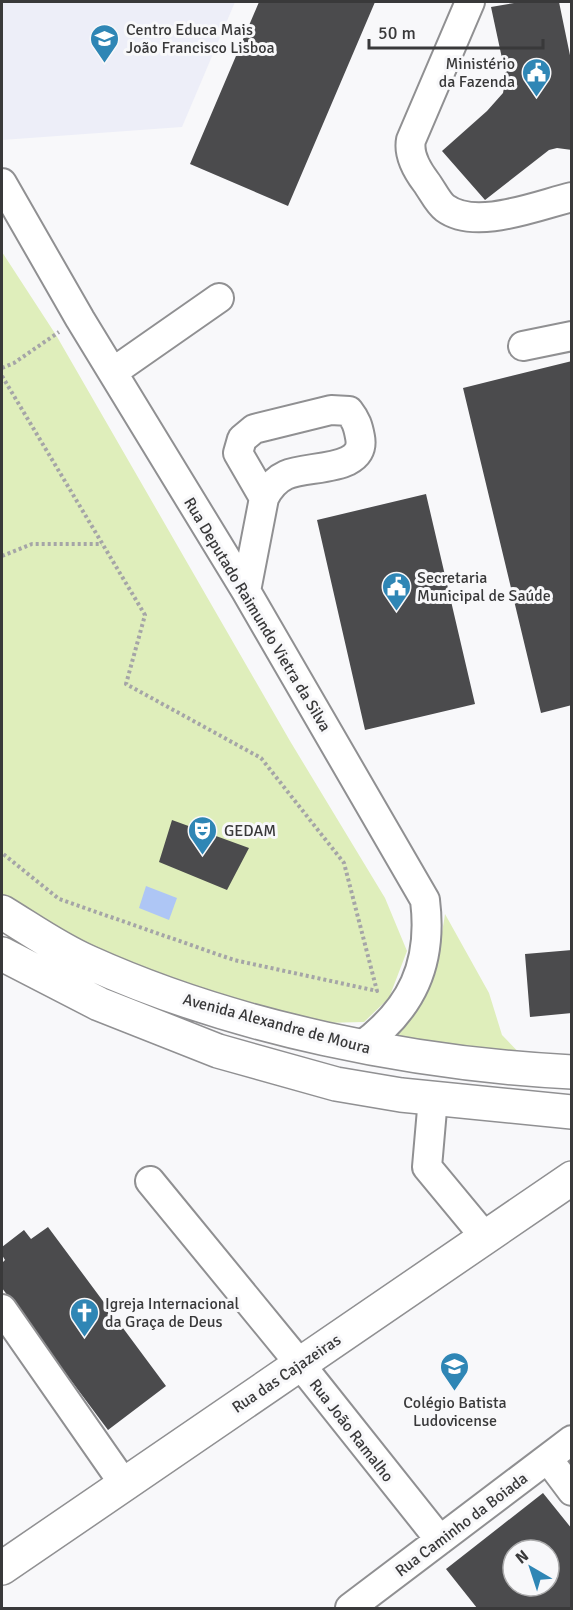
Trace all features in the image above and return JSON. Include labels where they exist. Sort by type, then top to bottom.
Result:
[{"type":"main road","name":"Avenida Alexandre de Moura","points":[[2,912],[86,962],[207,1006],[360,1047],[503,1069],[572,1072]]},
{"type":"main road","points":[[2,925],[32,944],[86,962]]},
{"type":"main road","points":[[2,954],[99,1004],[218,1051],[336,1084],[433,1098],[572,1112]]},
{"type":"main road","name":"Rua das Cajazeiras","points":[[2,1568],[572,1178]]},
{"type":"street","points":[[470,2],[411,140],[409,150],[419,174],[445,208],[467,218],[485,218],[572,197]]},
{"type":"street","name":"Rua Deputado Raimundo Vietra da Silva","points":[[2,183],[80,319],[246,591],[425,900],[428,924],[426,958],[399,1011],[360,1047]]},
{"type":"street","points":[[113,372],[219,298]]},
{"type":"street","points":[[523,346],[572,336]]},
{"type":"street","points":[[246,591],[264,498]]},
{"type":"street","points":[[433,1098],[427,1167],[485,1237]]},
{"type":"street","name":"Rua João Ramalho","points":[[150,1181],[440,1540]]},
{"type":"street","points":[[2,1309],[124,1484]]},
{"type":"street","name":"Rua Caminho da Boiada","points":[[350,1608],[572,1440]]},
{"type":"street","points":[[548,1459],[572,1491]]},
{"type":"path","points":[[2,368],[14,363],[80,319]]},
{"type":"path","points":[[2,376],[145,615],[126,684],[261,758],[344,863],[377,991],[234,960],[59,900],[2,854]]},
{"type":"path","points":[[2,556],[32,544],[102,544]]},
{"type":"shaded area","name":"Centro Educa Mais João Francisco Lisboa","points":[[2,2],[235,2],[182,127],[2,140]]},
{"type":"green space","points":[[2,252],[56,335],[290,741],[385,898],[407,951],[389,998],[364,1022],[322,1023],[238,1007],[120,961],[36,918],[2,895]]},
{"type":"green space","points":[[445,914],[489,993],[502,1035],[527,1061],[388,1044],[420,1000],[438,950]]},
{"type":"water","points":[[146,886],[177,898],[169,920],[139,908]]},
{"type":"building","points":[[259,2],[375,2],[288,206],[190,164]]},
{"type":"building","name":"Ministério da Fazenda","points":[[520,2],[559,2],[572,65],[572,150],[557,148],[549,150],[485,200],[442,151],[487,111],[503,93],[506,77],[491,7]]},
{"type":"building","points":[[572,361],[572,705],[541,713],[463,388]]},
{"type":"building","name":"Secretaria Municipal de Saúde","points":[[426,494],[475,704],[365,730],[317,520]]},
{"type":"building","name":"GEDAM","points":[[172,820],[249,848],[227,890],[159,862]]},
{"type":"building","points":[[572,950],[572,1013],[530,1017],[525,954]]},
{"type":"building","name":"Igreja Internacional da Graça de Deus","points":[[48,1227],[166,1386],[108,1430],[2,1288],[2,1263],[5,1260],[2,1247],[24,1230],[31,1239]]},
{"type":"building","points":[[543,1493],[572,1529],[572,1608],[477,1608],[446,1569]]},
{"type":"place","name":"Centro Educa Mais João Francisco Lisboa","points":[[105,64]]},
{"type":"place","name":"Ministério da Fazenda","points":[[536,98]]},
{"type":"place","name":"Secretaria Municipal de Saúde","points":[[396,612]]},
{"type":"place","name":"GEDAM","points":[[203,856]]},
{"type":"place","name":"Igreja Internacional da Graça de Deus","points":[[84,1338]]},
{"type":"place","name":"Colégio Batista Ludovicense","points":[[455,1392]]}]
